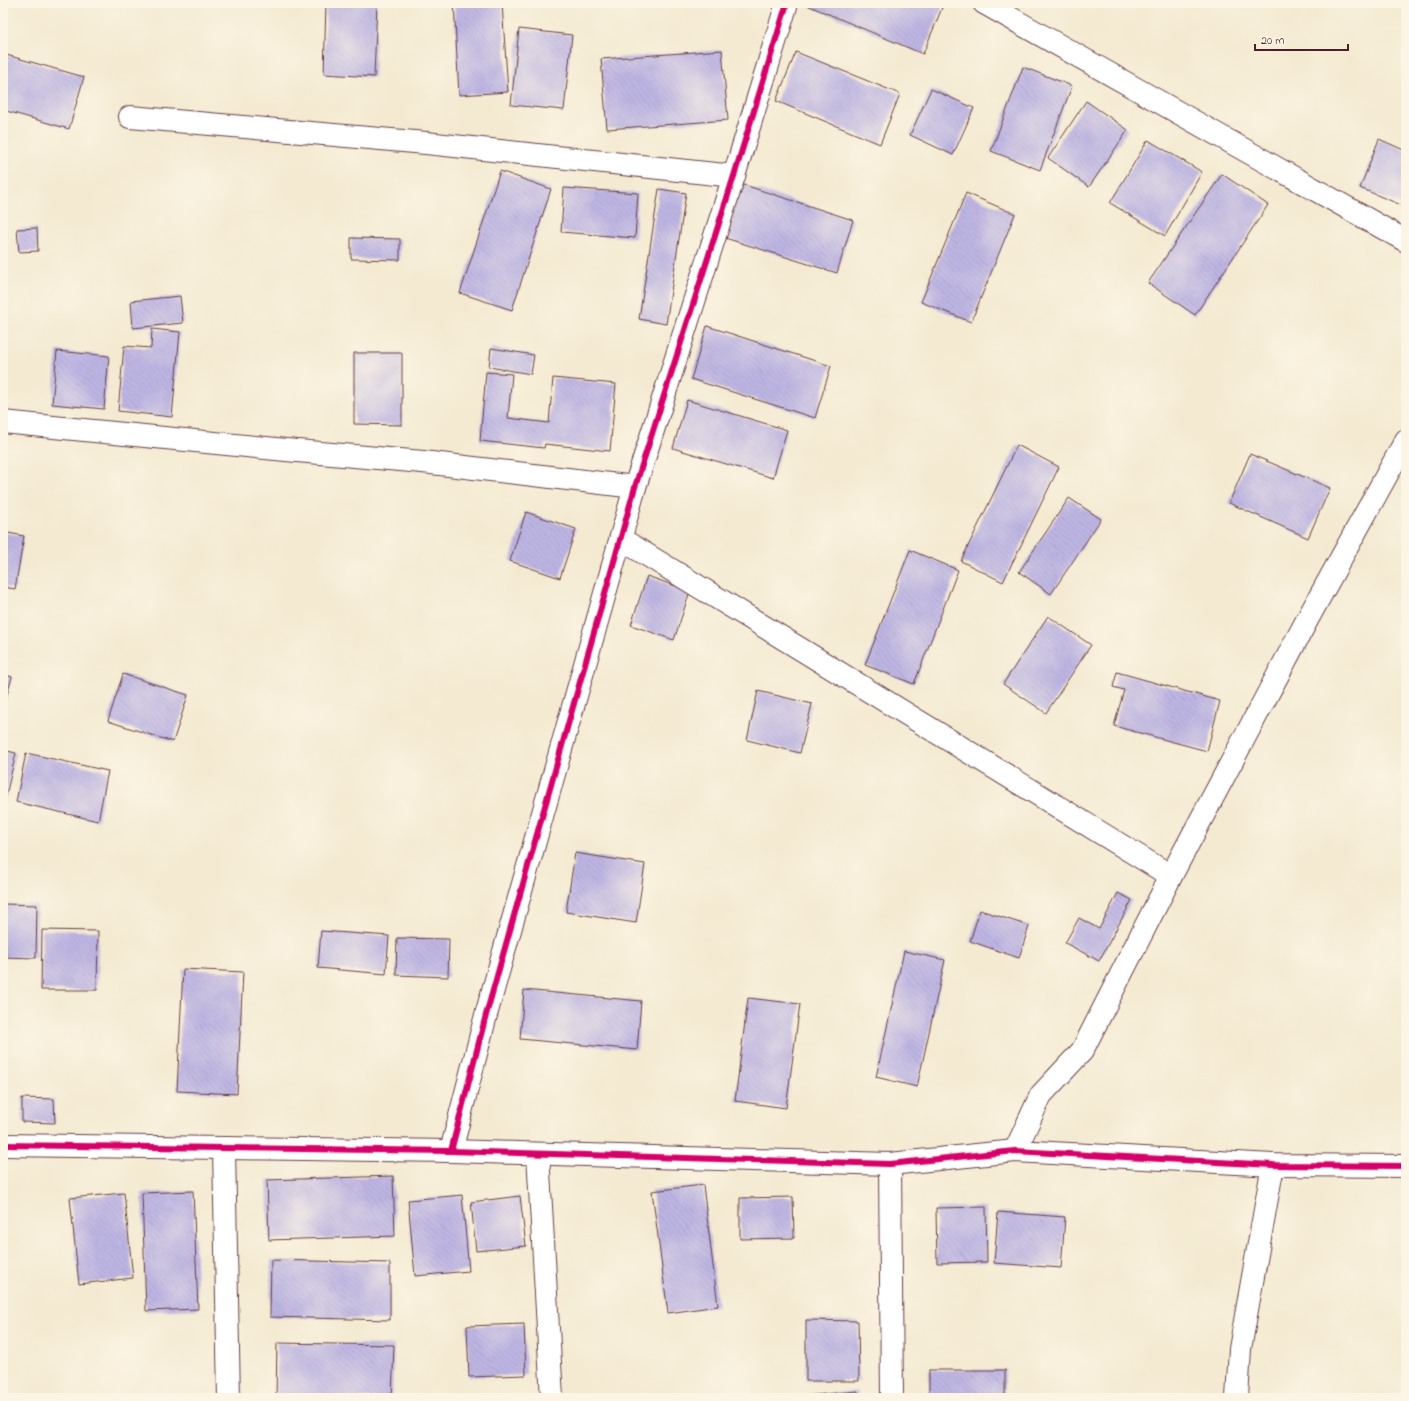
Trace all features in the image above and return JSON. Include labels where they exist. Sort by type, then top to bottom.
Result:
[{"type":"street","points":[[450,1151],[486,1016],[635,487],[734,176],[787,3]]},
{"type":"street","points":[[984,3],[1406,241]]},
{"type":"street","points":[[130,117],[426,143],[734,176]]},
{"type":"street","points":[[3,422],[423,462],[635,487]]},
{"type":"street","points":[[1015,1151],[1041,1095],[1082,1051],[1171,876],[1307,620],[1406,440]]},
{"type":"street","points":[[621,539],[1171,876]]},
{"type":"street","points":[[3,1145],[450,1151],[890,1164],[1015,1151],[1273,1166],[1406,1166]]},
{"type":"street","points":[[224,1149],[229,1398]]},
{"type":"street","points":[[538,1154],[552,1398]]},
{"type":"street","points":[[890,1164],[892,1398]]},
{"type":"street","points":[[1237,1398],[1240,1349],[1273,1166]]},
{"type":"building","points":[[326,3],[377,3],[374,77],[324,74]]},
{"type":"building","points":[[454,3],[502,3],[508,92],[459,95]]},
{"type":"building","points":[[807,3],[944,3],[923,54],[807,5]]},
{"type":"building","points":[[519,29],[572,35],[564,110],[511,105]]},
{"type":"building","points":[[722,50],[728,120],[607,129],[601,59]]},
{"type":"building","points":[[796,52],[900,94],[880,144],[776,101]]},
{"type":"building","points":[[3,54],[84,77],[69,129],[3,110]]},
{"type":"building","points":[[1023,67],[1072,86],[1040,170],[991,151]]},
{"type":"building","points":[[931,89],[974,108],[953,155],[910,135]]},
{"type":"building","points":[[1086,101],[1128,130],[1089,187],[1048,158]]},
{"type":"building","points":[[1379,139],[1406,151],[1406,207],[1360,188]]},
{"type":"building","points":[[1148,140],[1202,172],[1165,236],[1110,203]]},
{"type":"building","points":[[500,171],[551,189],[512,310],[460,293]]},
{"type":"building","points":[[1222,174],[1268,205],[1195,315],[1148,283]]},
{"type":"building","points":[[741,184],[853,220],[837,273],[725,238]]},
{"type":"building","points":[[564,188],[638,193],[635,238],[561,232]]},
{"type":"building","points":[[659,189],[686,193],[666,324],[639,319]]},
{"type":"building","points":[[966,193],[1015,214],[971,322],[921,302]]},
{"type":"building","points":[[37,228],[38,251],[19,252],[17,229]]},
{"type":"building","points":[[351,238],[400,239],[400,260],[351,259]]},
{"type":"building","points":[[180,296],[183,323],[133,328],[131,301]]},
{"type":"building","points":[[707,326],[831,366],[815,418],[691,379]]},
{"type":"building","points":[[152,329],[180,332],[172,417],[118,411],[124,346],[151,348]]},
{"type":"building","points":[[491,348],[534,355],[531,374],[489,367]]},
{"type":"building","points":[[57,351],[109,356],[104,409],[52,404]]},
{"type":"building","points":[[354,353],[402,353],[402,425],[354,424]]},
{"type":"building","points":[[486,372],[512,374],[508,418],[549,423],[553,378],[616,384],[610,451],[545,444],[544,448],[480,441]]},
{"type":"building","points":[[687,400],[787,430],[773,478],[673,448]]},
{"type":"building","points":[[1017,445],[1059,467],[1003,582],[961,561]]},
{"type":"building","points":[[1250,454],[1330,488],[1308,538],[1229,503]]},
{"type":"building","points":[[1069,498],[1101,519],[1051,594],[1019,572]]},
{"type":"building","points":[[526,512],[576,529],[560,578],[510,561]]},
{"type":"building","points":[[3,532],[24,536],[15,589],[3,587]]},
{"type":"building","points":[[910,550],[958,570],[914,684],[865,665]]},
{"type":"building","points":[[647,576],[690,591],[674,640],[631,625]]},
{"type":"building","points":[[1048,616],[1091,645],[1046,713],[1003,684]]},
{"type":"building","points":[[1117,672],[1220,701],[1207,751],[1114,726],[1124,690],[1113,687]]},
{"type":"building","points":[[3,674],[12,677],[3,709]]},
{"type":"building","points":[[123,674],[188,695],[173,742],[108,721]]},
{"type":"building","points":[[758,691],[812,704],[800,753],[747,740]]},
{"type":"building","points":[[3,750],[16,753],[4,804],[3,804]]},
{"type":"building","points":[[26,753],[108,771],[98,821],[16,802]]},
{"type":"building","points":[[575,853],[645,864],[636,923],[566,912]]},
{"type":"building","points":[[1118,893],[1132,900],[1099,961],[1065,943],[1079,918],[1099,929]]},
{"type":"building","points":[[3,904],[37,905],[36,958],[3,957]]},
{"type":"building","points":[[980,910],[1029,926],[1019,958],[970,941]]},
{"type":"building","points":[[42,930],[98,931],[97,990],[41,990]]},
{"type":"building","points":[[321,931],[389,936],[386,974],[318,968]]},
{"type":"building","points":[[397,938],[449,939],[448,977],[396,975]]},
{"type":"building","points":[[904,951],[945,960],[917,1087],[876,1077]]},
{"type":"building","points":[[183,969],[243,972],[237,1094],[177,1091]]},
{"type":"building","points":[[524,990],[641,1001],[637,1050],[520,1039]]},
{"type":"building","points":[[748,998],[800,1004],[786,1108],[735,1101]]},
{"type":"building","points":[[22,1098],[54,1099],[55,1123],[22,1122]]},
{"type":"building","points":[[393,1176],[395,1236],[269,1240],[267,1180]]},
{"type":"building","points":[[703,1185],[718,1306],[668,1313],[652,1191]]},
{"type":"building","points":[[193,1191],[198,1309],[146,1311],[142,1193]]},
{"type":"building","points":[[124,1193],[133,1278],[79,1284],[70,1198]]},
{"type":"building","points":[[462,1195],[469,1271],[415,1276],[408,1200]]},
{"type":"building","points":[[520,1196],[526,1246],[476,1251],[471,1202]]},
{"type":"building","points":[[793,1197],[794,1238],[740,1239],[740,1198]]},
{"type":"building","points":[[986,1207],[987,1262],[937,1263],[936,1208]]},
{"type":"building","points":[[998,1212],[1065,1217],[1061,1268],[994,1263]]},
{"type":"building","points":[[271,1260],[390,1263],[390,1320],[270,1317]]},
{"type":"building","points":[[806,1320],[858,1321],[859,1381],[806,1381]]},
{"type":"building","points":[[524,1324],[526,1375],[469,1377],[467,1326]]},
{"type":"building","points":[[277,1343],[394,1345],[392,1398],[276,1398]]},
{"type":"building","points":[[929,1370],[1005,1370],[1005,1398],[929,1398]]},
{"type":"building","points":[[858,1391],[858,1398],[793,1398],[793,1397]]},
{"type":"cycle path","points":[[451,1151],[486,1015],[635,487],[734,176],[787,3]]},
{"type":"cycle path","points":[[3,1145],[451,1151],[890,1164],[1015,1151],[1273,1165],[1406,1166]]}]
